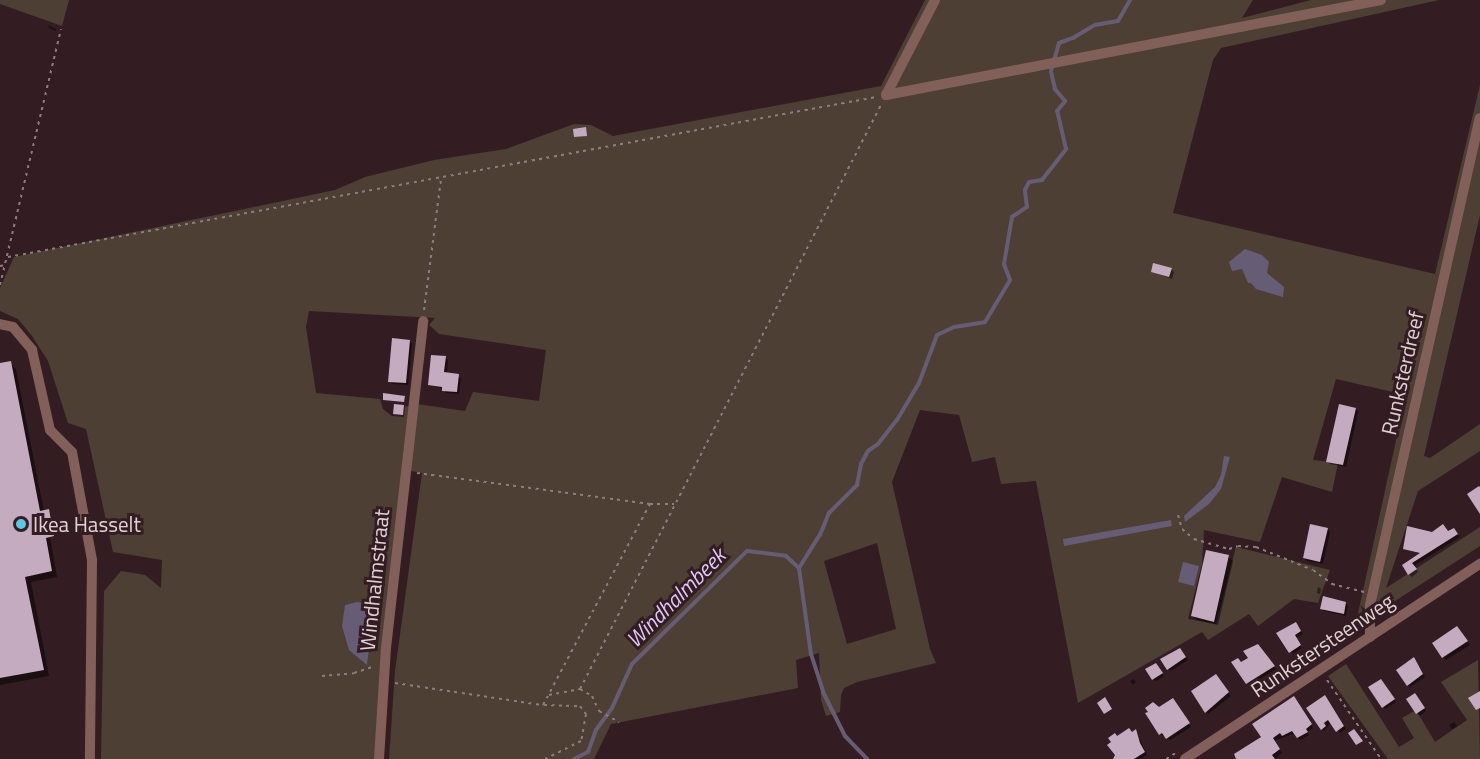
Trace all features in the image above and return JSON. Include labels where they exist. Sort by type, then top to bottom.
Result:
[{"type":"street","points":[[886,95],[935,0]]},
{"type":"street","points":[[886,95],[1381,0]]},
{"type":"street","name":"Runksterdreef","points":[[1370,637],[1372,594],[1480,118]]},
{"type":"street","name":"Windhalmstraat","points":[[379,759],[384,677],[423,321]]},
{"type":"street","points":[[0,324],[13,327],[32,350],[50,430],[72,452],[92,560],[90,759]]},
{"type":"street","name":"Runkstersteenweg","points":[[1185,759],[1480,564]]},
{"type":"path","points":[[0,285],[61,29]]},
{"type":"path","points":[[8,257],[441,179],[886,95]]},
{"type":"path","points":[[580,689],[886,95]]},
{"type":"path","points":[[423,321],[441,179]]},
{"type":"path","points":[[0,266],[6,265]]},
{"type":"path","points":[[405,472],[650,504],[674,504]]},
{"type":"path","points":[[543,705],[650,504]]},
{"type":"path","points":[[1178,515],[1182,529],[1194,539],[1229,549],[1238,546],[1256,547],[1313,570],[1332,584],[1372,594]]},
{"type":"path","points":[[322,676],[354,673],[371,666],[384,677],[543,705],[580,706],[586,714],[581,741],[545,759]]},
{"type":"path","points":[[1320,670],[1381,759]]},
{"type":"path","points":[[548,695],[580,689],[592,696],[599,711],[619,722]]},
{"type":"shaded area","points":[[0,0],[69,0],[62,26],[0,4]]},
{"type":"shaded area","points":[[925,0],[1253,0],[1242,18],[1311,0],[1439,0],[1221,48],[1213,60],[1173,213],[1435,274],[1480,85],[1480,215],[1424,456],[1430,458],[1480,424],[1480,451],[1418,491],[1386,588],[1480,527],[1480,546],[1355,627],[1406,395],[1336,379],[1313,460],[1338,463],[1332,492],[1282,477],[1260,542],[1204,530],[1202,564],[1188,619],[1216,624],[1236,547],[1330,570],[1318,603],[1294,599],[1258,626],[1249,614],[1208,640],[1202,632],[1078,703],[1036,481],[1001,484],[995,457],[972,462],[959,415],[920,410],[892,482],[930,649],[936,663],[857,682],[844,688],[841,695],[840,712],[826,716],[821,700],[819,653],[796,660],[798,688],[611,724],[594,759],[389,759],[395,671],[422,473],[406,470],[417,404],[465,411],[473,392],[539,401],[546,350],[439,334],[429,325],[435,318],[309,311],[306,327],[316,393],[380,399],[383,409],[392,416],[404,417],[405,406],[409,407],[376,759],[101,759],[104,591],[121,571],[145,575],[161,588],[162,560],[113,552],[86,429],[68,423],[48,361],[32,336],[18,319],[0,311],[0,288],[14,257],[335,190],[365,177],[434,160],[506,149],[574,124],[591,125],[613,136],[881,86]],"holes":[[[877,543],[896,629],[847,644],[824,561]]]},
{"type":"shaded area","points":[[1245,249],[1262,255],[1269,262],[1267,273],[1284,287],[1283,297],[1256,289],[1248,283],[1242,269],[1232,271],[1229,262]]},
{"type":"shaded area","points":[[1224,456],[1230,457],[1221,489],[1209,504],[1185,522],[1184,516],[1215,487],[1221,475]]},
{"type":"shaded area","points":[[1171,520],[1172,526],[1064,546],[1063,539]]},
{"type":"shaded area","points":[[1183,562],[1199,566],[1194,586],[1178,582]]},
{"type":"shaded area","points":[[357,602],[374,605],[367,665],[349,650],[342,626],[345,605]]},
{"type":"shaded area","points":[[1478,660],[1480,759],[1388,759],[1328,676],[1346,664],[1399,747],[1414,738],[1402,718],[1416,710],[1435,742],[1467,720],[1441,682]]},
{"type":"building","points":[[586,127],[587,136],[574,137],[573,129]]},
{"type":"building","points":[[1153,263],[1172,268],[1169,277],[1151,272]]},
{"type":"building","points":[[392,338],[410,340],[406,383],[388,382]]},
{"type":"building","points":[[431,355],[446,356],[444,372],[459,374],[457,392],[442,391],[442,387],[428,385]]},
{"type":"building","name":"Ikea Hasselt","points":[[11,361],[40,511],[49,509],[54,536],[46,538],[52,571],[25,577],[44,670],[0,678],[0,363]]},
{"type":"building","points":[[383,393],[405,396],[404,402],[383,400]]},
{"type":"building","points":[[394,404],[404,405],[403,415],[393,414]]},
{"type":"building","points":[[1339,404],[1356,408],[1343,465],[1326,462]]},
{"type":"building","points":[[1480,487],[1480,514],[1467,494]]},
{"type":"building","points":[[1310,524],[1328,528],[1320,562],[1303,558]]},
{"type":"building","points":[[1443,524],[1448,531],[1454,528],[1458,534],[1412,563],[1417,569],[1408,575],[1402,565],[1420,553],[1403,549],[1407,526],[1432,532]]},
{"type":"building","points":[[1206,550],[1229,555],[1214,622],[1191,616]]},
{"type":"building","points":[[1323,596],[1346,602],[1344,614],[1320,609]]},
{"type":"building","points":[[1296,622],[1301,631],[1295,635],[1301,645],[1289,653],[1276,633]]},
{"type":"building","points":[[1457,626],[1468,641],[1442,658],[1432,643]]},
{"type":"building","points":[[1258,644],[1275,666],[1246,684],[1231,662],[1238,658],[1241,662],[1248,658],[1243,651]]},
{"type":"building","points":[[1180,648],[1186,657],[1167,670],[1160,659]]},
{"type":"building","points":[[1414,657],[1423,674],[1407,686],[1396,670]]},
{"type":"building","points":[[1156,663],[1163,673],[1152,680],[1145,669]]},
{"type":"building","points":[[1216,674],[1229,692],[1205,713],[1191,691]]},
{"type":"building","points":[[1381,679],[1395,699],[1382,708],[1368,687]]},
{"type":"building","points":[[1480,691],[1480,708],[1476,710],[1468,698]]},
{"type":"building","points":[[1415,693],[1425,708],[1416,714],[1406,699]]},
{"type":"building","points":[[1325,695],[1344,726],[1336,732],[1328,720],[1324,723],[1326,726],[1321,730],[1306,708]]},
{"type":"building","points":[[1294,696],[1312,724],[1306,729],[1308,732],[1297,738],[1292,731],[1282,736],[1280,733],[1273,738],[1280,749],[1272,755],[1275,759],[1236,759],[1234,754],[1261,737],[1252,724]]},
{"type":"building","points":[[1105,697],[1112,709],[1104,714],[1097,703]]},
{"type":"building","points":[[1173,698],[1190,723],[1166,739],[1162,733],[1159,735],[1145,713],[1148,712],[1145,708],[1153,702],[1159,707]]},
{"type":"building","points":[[1129,728],[1132,732],[1136,729],[1145,752],[1134,759],[1113,759],[1115,755],[1107,745],[1111,742],[1108,738],[1115,733],[1117,736]]},
{"type":"building","points":[[1354,729],[1363,741],[1356,745],[1348,733]]},
{"type":"waterway","name":"Windhalmbeek","points":[[574,759],[588,752],[596,730],[612,708],[632,664],[747,551],[786,556],[799,568],[820,535],[829,513],[857,485],[861,464],[868,451],[878,444],[897,420],[919,383],[937,335],[954,327],[985,322],[1010,280],[1004,264],[1012,217],[1027,207],[1025,190],[1029,182],[1042,180],[1066,149],[1057,111],[1065,101],[1055,89],[1051,71],[1059,43],[1095,25],[1118,21],[1130,0]]},
{"type":"waterway","points":[[799,568],[811,654],[823,692],[845,736],[867,759]]},
{"type":"place","name":"Ikea Hasselt","points":[[21,524]]}]
